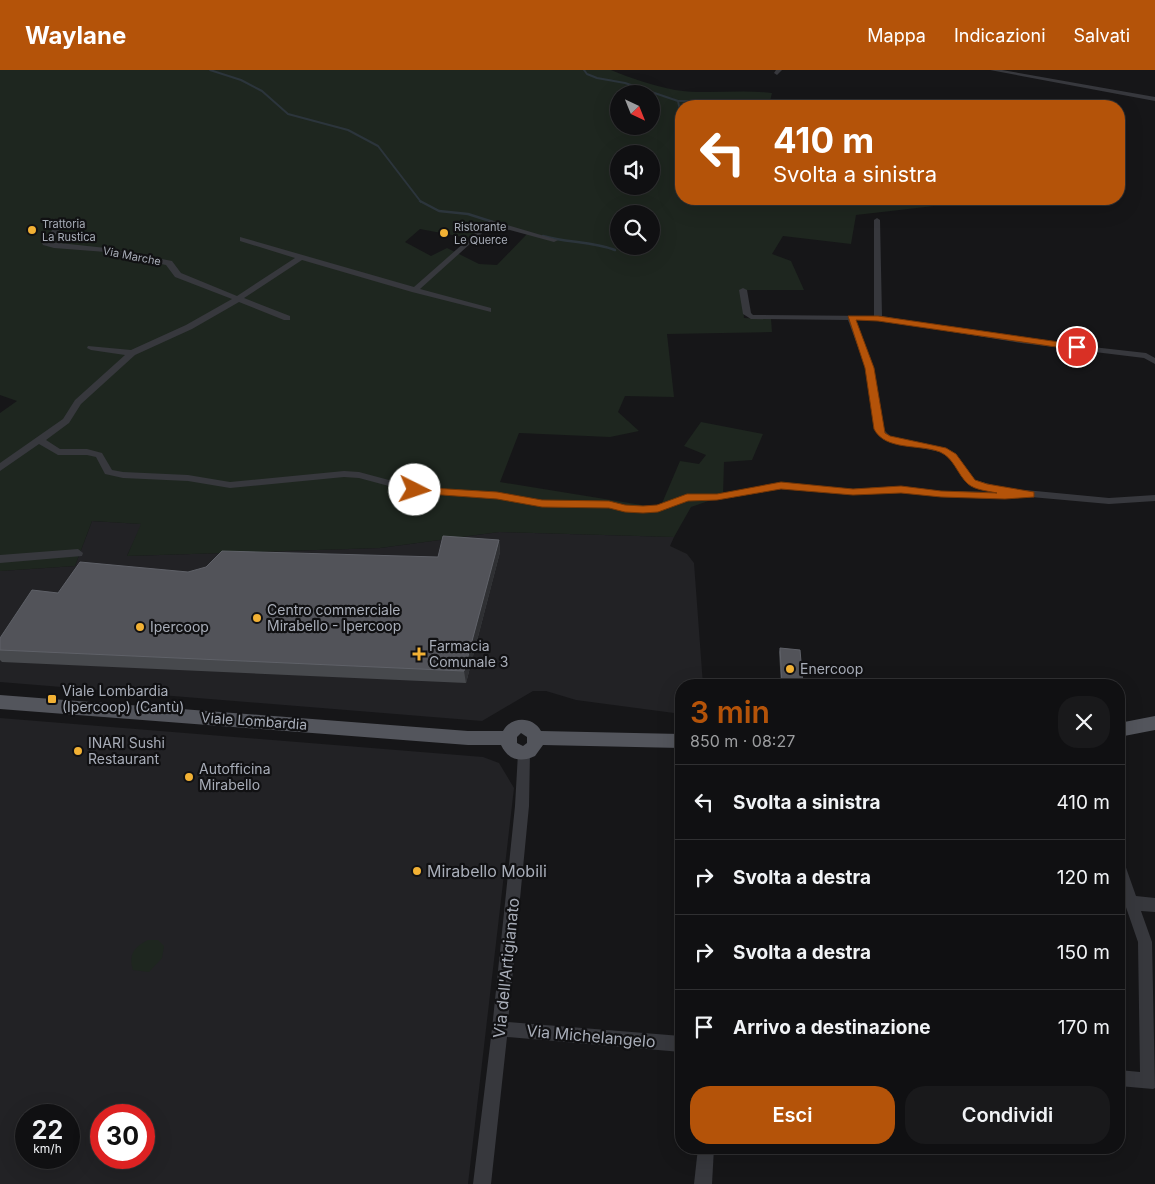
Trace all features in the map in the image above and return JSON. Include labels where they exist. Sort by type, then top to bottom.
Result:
[{"type":"main road","name":"Viale Lombardia","points":[[0,702],[468,738],[507,738]]},
{"type":"main road","points":[[1125,729],[1155,723]]},
{"type":"main road","points":[[524,728],[532,731],[536,738],[532,749],[524,752],[511,749],[507,738],[515,729],[524,728]]},
{"type":"main road","points":[[536,738],[675,741]]},
{"type":"street","points":[[993,70],[1155,98]]},
{"type":"street","points":[[877,220],[878,318]]},
{"type":"street","points":[[416,290],[490,222],[554,240]]},
{"type":"street","name":"Via Marche","points":[[60,223],[62,223],[46,243],[54,246],[106,250],[168,263],[178,275],[287,318]]},
{"type":"street","points":[[243,239],[488,310]]},
{"type":"street","points":[[0,468],[66,421],[78,402],[132,353],[189,327],[302,257]]},
{"type":"street","points":[[743,290],[747,314],[751,316],[878,318],[1021,341],[1146,356],[1155,361]]},
{"type":"street","points":[[851,318],[870,368],[878,429],[881,435],[887,438],[943,450],[953,456],[972,482],[986,488],[1109,501],[1155,498]]},
{"type":"street","points":[[91,348],[132,353]]},
{"type":"street","points":[[40,440],[58,452],[87,452],[98,455],[105,463],[108,472],[123,475],[188,478],[230,485],[344,474],[385,481],[415,490],[497,496],[542,504],[609,504],[634,509],[658,508],[687,498],[717,497],[781,486],[853,492],[901,489],[941,494],[1005,496],[1030,494]]},
{"type":"street","points":[[0,559],[78,553]]},
{"type":"street","name":"Via dell'Artigianato","points":[[482,1184],[500,1029],[522,806],[524,752]]},
{"type":"street","points":[[1125,884],[1145,942],[1151,1081],[1125,1079]]},
{"type":"street","points":[[1132,903],[1155,905]]},
{"type":"street","name":"Via Michelangelo","points":[[500,1029],[675,1044]]},
{"type":"street","points":[[703,1184],[706,1154]]},
{"type":"shaded area","points":[[0,70],[611,70],[655,85],[610,85],[610,135],[660,135],[660,86],[675,90],[699,92],[772,93],[770,100],[675,100],[675,205],[934,205],[856,215],[851,244],[783,236],[772,254],[791,261],[804,290],[742,290],[744,318],[771,319],[772,332],[667,334],[674,397],[625,396],[618,412],[639,431],[610,437],[519,433],[500,482],[660,508],[680,461],[699,464],[706,455],[684,446],[701,422],[763,434],[752,460],[724,462],[723,496],[691,507],[674,537],[499,532],[380,548],[127,556],[141,524],[92,521],[75,566],[0,571],[0,413],[17,401],[0,395]],"holes":[[[492,224],[527,234],[497,265],[479,264],[447,248],[431,256],[405,242],[420,229],[468,238]]]},
{"type":"shaded area","points":[[92,521],[142,524],[127,556],[380,548],[499,532],[674,537],[670,546],[687,554],[694,563],[703,679],[675,679],[674,713],[576,700],[546,691],[533,691],[482,721],[0,682],[0,571],[75,566]]},
{"type":"shaded area","points":[[0,718],[483,757],[499,763],[514,788],[468,1184],[0,1184]]},
{"type":"shaded area","points":[[148,940],[158,940],[164,946],[162,958],[149,972],[133,970],[131,960],[133,952]]},
{"type":"building","name":"Centro commerciale Mirabello - Ipercoop","points":[[443,536],[499,540],[464,671],[0,650],[0,638],[32,590],[58,593],[80,562],[188,572],[206,567],[222,551],[438,557]]},
{"type":"building","name":"Enercoop","points":[[780,648],[800,650],[802,679],[782,679]]},
{"type":"waterway","points":[[210,70],[241,80],[262,91],[288,114],[348,130],[378,146],[420,201]]},
{"type":"waterway","points":[[584,70],[587,74],[597,78],[625,83],[675,100]]},
{"type":"waterway","points":[[420,201],[439,211],[468,214],[493,222]]},
{"type":"waterway","points":[[543,236],[610,248]]},
{"type":"place","name":"Trattoria La Rustica","points":[[32,230]]},
{"type":"place","name":"Ristorante Le Querce","points":[[444,233]]},
{"type":"place","name":"Centro commerciale Mirabello - Ipercoop","points":[[257,618]]},
{"type":"place","name":"Ipercoop","points":[[140,627]]},
{"type":"place","name":"Farmacia Comunale 3","points":[[419,654]]},
{"type":"place","name":"Enercoop","points":[[790,669]]},
{"type":"place","name":"Viale Lombardia (Ipercoop) (Cantù)","points":[[52,699]]},
{"type":"place","name":"INARI Sushi Restaurant","points":[[78,751]]},
{"type":"place","name":"Autofficina Mirabello","points":[[189,777]]},
{"type":"place","name":"Mirabello Mobili","points":[[417,871]]},
{"type":"route","points":[[415,490],[497,496],[542,504],[609,504],[625,509],[643,510],[658,508],[687,498],[717,497],[781,486],[853,492],[901,489],[941,494],[1005,496],[1030,494],[986,488],[972,482],[953,456],[943,450],[887,438],[881,435],[878,429],[870,368],[851,318],[878,318],[1021,341],[1077,347]]}]
